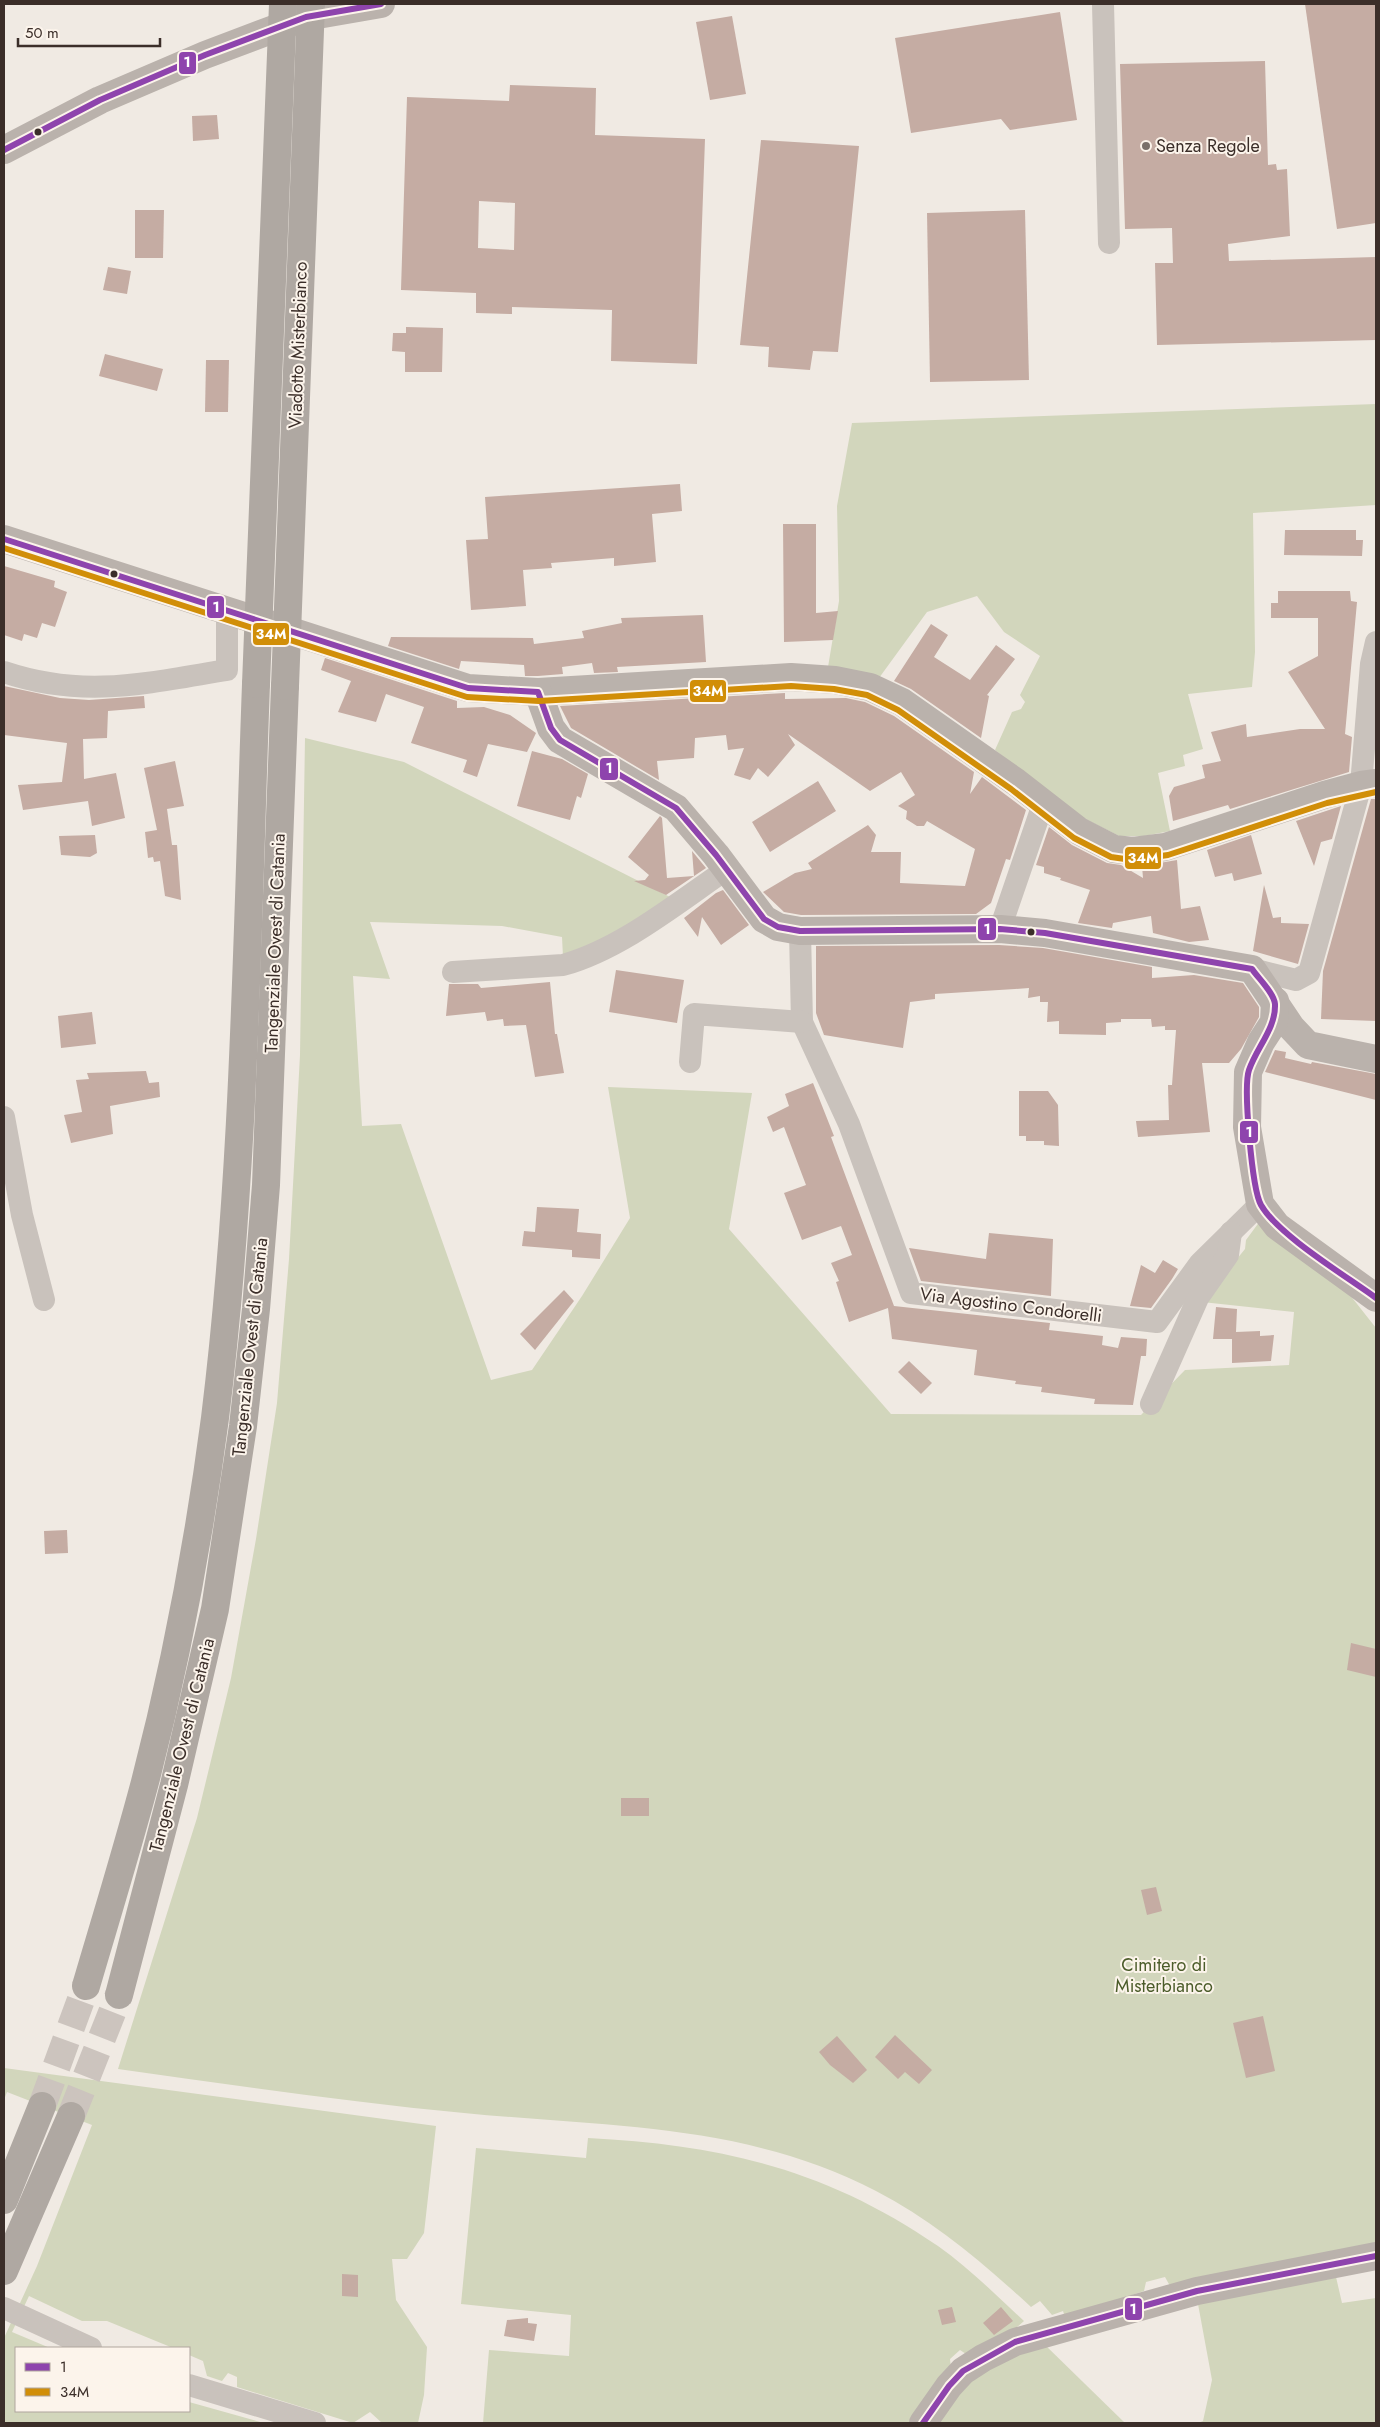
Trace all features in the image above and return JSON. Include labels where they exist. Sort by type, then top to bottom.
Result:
[{"type":"highway","name":"Viadotto Misterbianco","points":[[256,684],[283,4]]},
{"type":"highway","name":"Viadotto Misterbianco","points":[[285,686],[312,4]]},
{"type":"highway","name":"Tangenziale Ovest di Catania","points":[[86,1986],[145,1782],[185,1603],[214,1420],[227,1304],[236,1186],[256,684]]},
{"type":"highway","name":"Tangenziale Ovest di Catania","points":[[119,1995],[174,1785],[215,1609],[243,1426],[256,1309],[266,1186],[285,686]]},
{"type":"highway","points":[[4,2200],[42,2106]]},
{"type":"highway","points":[[4,2271],[71,2116]]},
{"type":"main road","points":[[4,150],[100,100],[205,55],[306,17],[381,4]]},
{"type":"main road","points":[[4,539],[468,688],[538,692],[791,677],[835,680],[870,687],[902,702],[1079,832],[1114,849],[1133,851],[1165,846],[1369,784]]},
{"type":"main road","points":[[538,692],[551,728],[560,740],[676,808],[764,919],[778,927],[800,931],[1000,929],[1045,933],[1252,969],[1291,1027],[1308,1045],[1376,1059]]},
{"type":"main road","points":[[1275,1001],[1274,1022],[1261,1042],[1248,1072],[1247,1127],[1260,1204],[1277,1226],[1376,1298]]},
{"type":"main road","points":[[923,2423],[949,2386],[963,2371],[983,2358],[1015,2342],[1197,2291],[1376,2256]]},
{"type":"street","points":[[1103,4],[1109,243]]},
{"type":"street","points":[[227,670],[228,612]]},
{"type":"street","points":[[4,672],[24,678],[75,687],[122,687],[275,662],[308,637]]},
{"type":"street","points":[[1252,969],[1296,980],[1309,973],[1369,784],[1371,664],[1376,642]]},
{"type":"street","points":[[1000,929],[1043,804]]},
{"type":"street","points":[[453,972],[564,965],[576,962],[624,938],[726,869]]},
{"type":"street","name":"Via Agostino Condorelli","points":[[800,931],[802,1022],[849,1124],[911,1293],[1157,1322],[1200,1263],[1260,1204]]},
{"type":"street","points":[[690,1062],[694,1014],[802,1022]]},
{"type":"street","points":[[4,1117],[22,1215],[44,1300]]},
{"type":"street","points":[[1151,1404],[1198,1298],[1228,1255],[1231,1232]]},
{"type":"street","points":[[11,2311],[89,2347]]},
{"type":"street","points":[[190,2385],[316,2423]]},
{"type":"green space","points":[[1376,404],[1376,505],[1253,513],[1255,652],[1252,687],[1188,694],[1203,749],[1183,755],[1185,766],[1158,773],[1170,831],[1144,836],[1119,836],[1072,812],[995,750],[1012,712],[1021,709],[1025,702],[1020,695],[1040,656],[1004,632],[977,596],[927,612],[879,678],[828,667],[839,601],[837,506],[852,423]]},
{"type":"green space","name":"Cimitero di Misterbianco","points":[[305,738],[404,762],[672,898],[616,935],[563,957],[562,937],[502,926],[370,922],[390,979],[353,976],[362,1126],[401,1124],[491,1380],[532,1370],[582,1296],[630,1218],[608,1087],[752,1093],[729,1229],[891,1414],[1141,1415],[1185,1370],[1289,1365],[1294,1312],[1202,1302],[1245,1249],[1246,1240],[1260,1221],[1346,1290],[1376,1328],[1376,2245],[1170,2286],[1165,2277],[1146,2282],[1144,2291],[1065,2317],[1063,2311],[1052,2315],[1040,2301],[1031,2307],[938,2229],[897,2203],[876,2191],[827,2169],[777,2152],[726,2140],[674,2132],[377,2104],[118,2069],[197,1818],[231,1678],[256,1539],[277,1403],[289,1259],[300,1055]]},
{"type":"green space","points":[[4,2068],[436,2126],[424,2233],[407,2259],[392,2259],[396,2300],[427,2347],[424,2395],[418,2423],[382,2423],[370,2412],[353,2423],[237,2387],[237,2377],[228,2373],[222,2381],[207,2376],[203,2361],[190,2355],[190,2347],[171,2347],[107,2321],[82,2321],[29,2296],[12,2332],[48,2347],[15,2347],[15,2412],[190,2412],[190,2402],[264,2423],[4,2423],[4,2338],[37,2266],[92,2125],[7,2092],[4,2100]]},
{"type":"green space","points":[[588,2138],[637,2141],[728,2155],[771,2166],[813,2180],[855,2198],[938,2246],[1024,2321],[1009,2334],[966,2354],[960,2350],[950,2359],[951,2369],[910,2423],[483,2423],[489,2350],[569,2356],[571,2315],[461,2304],[476,2148],[586,2158]]},
{"type":"green space","points":[[1336,2277],[1342,2303],[1376,2298],[1376,2423],[1198,2423],[1203,2421],[1212,2380],[1198,2304]]},
{"type":"green space","points":[[1042,2342],[1125,2423],[938,2423],[964,2386],[988,2367]]},
{"type":"building","points":[[1305,4],[1376,4],[1376,223],[1337,229]]},
{"type":"building","points":[[1060,12],[1077,120],[1010,130],[1001,119],[911,133],[895,38]]},
{"type":"building","points":[[732,16],[746,94],[710,100],[696,22]]},
{"type":"building","points":[[1265,61],[1268,165],[1276,164],[1277,170],[1287,169],[1290,236],[1228,244],[1229,261],[1376,257],[1376,340],[1157,345],[1155,263],[1173,263],[1172,228],[1125,229],[1120,64]]},
{"type":"building","points":[[510,85],[596,88],[595,135],[705,139],[697,364],[611,361],[612,310],[512,307],[512,314],[476,313],[476,293],[401,290],[407,97],[509,101]],"holes":[[[479,201],[515,203],[514,250],[478,248]]]},
{"type":"building","points":[[217,115],[219,139],[193,141],[192,116]]},
{"type":"building","points":[[761,140],[859,146],[838,352],[813,351],[810,370],[768,367],[769,347],[740,345]]},
{"type":"building","points":[[135,210],[164,210],[163,258],[135,258]]},
{"type":"building","points":[[1025,210],[1029,380],[930,382],[927,213]]},
{"type":"building","points":[[108,267],[131,271],[127,294],[103,290]]},
{"type":"building","points":[[406,327],[443,328],[442,372],[405,372],[405,352],[392,351],[393,333],[406,333]]},
{"type":"building","points":[[105,354],[163,369],[157,391],[99,376]]},
{"type":"building","points":[[206,360],[229,360],[228,412],[205,412]]},
{"type":"building","points":[[680,484],[682,511],[652,514],[656,562],[614,566],[614,558],[551,563],[552,568],[523,570],[526,606],[471,610],[466,540],[488,539],[485,497]]},
{"type":"building","points":[[783,524],[816,524],[816,613],[838,611],[833,640],[784,642]]},
{"type":"building","points":[[1285,530],[1356,530],[1356,540],[1363,540],[1362,556],[1284,555]]},
{"type":"building","points":[[4,566],[55,581],[54,587],[67,592],[55,627],[42,623],[37,638],[24,634],[22,641],[4,635]]},
{"type":"building","points":[[1278,591],[1350,591],[1351,601],[1357,602],[1345,734],[1352,737],[1349,772],[1230,809],[1228,805],[1173,821],[1169,796],[1174,787],[1205,778],[1202,765],[1221,761],[1211,732],[1246,724],[1247,737],[1300,729],[1325,729],[1288,672],[1318,656],[1318,618],[1271,618],[1271,603],[1278,603]]},
{"type":"building","points":[[703,615],[706,662],[617,667],[618,672],[594,673],[592,663],[562,667],[563,674],[538,676],[525,676],[524,665],[461,661],[459,669],[388,646],[391,637],[533,638],[534,644],[584,638],[582,631],[622,623],[621,618]]},
{"type":"building","points":[[931,624],[948,635],[934,657],[970,680],[996,645],[1015,659],[987,695],[989,696],[981,738],[911,689],[894,681]]},
{"type":"building","points":[[325,658],[457,701],[457,708],[484,707],[510,715],[536,733],[527,752],[488,744],[477,777],[463,772],[467,760],[411,743],[424,707],[386,694],[376,722],[338,712],[351,681],[321,670]]},
{"type":"building","points":[[4,686],[60,698],[89,700],[144,696],[145,708],[108,711],[107,738],[83,739],[84,779],[116,773],[125,818],[92,826],[88,801],[23,810],[18,785],[62,782],[67,743],[4,735]]},
{"type":"building","points":[[785,693],[785,699],[846,698],[865,702],[894,716],[974,772],[970,794],[982,777],[1026,810],[1010,860],[1006,859],[991,903],[976,914],[801,915],[784,912],[763,892],[795,873],[812,869],[808,863],[868,825],[876,835],[871,852],[901,852],[900,883],[965,886],[975,849],[927,821],[924,826],[917,826],[906,819],[907,811],[898,806],[915,795],[901,772],[870,791],[788,734],[795,745],[768,777],[758,768],[750,780],[734,775],[744,748],[728,750],[726,735],[695,738],[694,758],[657,761],[659,780],[571,728],[560,706]]},
{"type":"building","points":[[532,751],[562,759],[588,774],[581,798],[577,796],[570,820],[517,806]]},
{"type":"building","points":[[175,761],[184,806],[167,809],[172,845],[177,845],[181,900],[165,896],[160,861],[154,862],[153,857],[148,858],[145,832],[157,830],[144,768]]},
{"type":"building","points":[[818,781],[836,811],[770,852],[752,822]]},
{"type":"building","points":[[1371,799],[1376,799],[1376,1021],[1321,1019],[1323,971]]},
{"type":"building","points":[[1341,806],[1332,839],[1321,842],[1314,866],[1296,821]]},
{"type":"building","points":[[660,816],[662,818],[667,878],[694,876],[692,851],[706,868],[666,895],[634,881],[645,880],[649,875],[628,857]]},
{"type":"building","points":[[1049,827],[1072,845],[1107,863],[1121,865],[1143,878],[1142,866],[1177,860],[1181,909],[1200,906],[1209,940],[1189,942],[1153,933],[1151,916],[1113,923],[1112,928],[1078,923],[1090,890],[1044,873],[1044,867],[1036,865]]},
{"type":"building","points":[[95,835],[97,853],[90,857],[61,855],[59,836]]},
{"type":"building","points":[[1251,835],[1262,874],[1234,881],[1232,873],[1215,877],[1207,850]]},
{"type":"building","points":[[1264,885],[1273,918],[1281,917],[1281,923],[1309,924],[1298,964],[1253,951]]},
{"type":"building","points":[[723,890],[749,925],[721,945],[702,917],[698,937],[684,918],[716,893]]},
{"type":"building","points":[[999,945],[1043,948],[1152,967],[1152,978],[1194,975],[1243,983],[1259,1007],[1259,1017],[1241,1049],[1229,1063],[1202,1063],[1210,1132],[1138,1137],[1136,1121],[1169,1120],[1168,1085],[1172,1085],[1176,1030],[1165,1030],[1165,1026],[1152,1027],[1151,1019],[1121,1019],[1121,1022],[1106,1023],[1106,1035],[1059,1034],[1059,1021],[1047,1022],[1048,1002],[1040,1002],[1040,996],[1028,998],[1029,988],[935,994],[935,999],[910,1002],[903,1048],[824,1035],[816,1013],[816,946]]},
{"type":"building","points":[[616,970],[684,980],[677,1023],[609,1012]]},
{"type":"building","points":[[550,982],[555,1034],[557,1034],[564,1073],[535,1077],[526,1025],[504,1026],[503,1019],[487,1021],[485,1012],[446,1016],[449,984],[478,984],[481,988]]},
{"type":"building","points":[[92,1012],[96,1044],[61,1048],[58,1016]]},
{"type":"building","points":[[1275,1050],[1286,1052],[1285,1058],[1376,1074],[1376,1100],[1265,1072]]},
{"type":"building","points":[[146,1071],[149,1083],[159,1082],[160,1097],[110,1106],[113,1134],[71,1143],[64,1115],[82,1112],[76,1080],[89,1079],[87,1073]]},
{"type":"building","points":[[813,1083],[834,1136],[831,1137],[894,1306],[1050,1323],[1049,1330],[1103,1336],[1102,1345],[1118,1348],[1121,1337],[1147,1339],[1146,1356],[1141,1356],[1133,1405],[1094,1404],[1095,1399],[1041,1392],[1042,1387],[1015,1384],[1016,1381],[974,1375],[977,1350],[892,1339],[888,1308],[849,1322],[836,1282],[839,1281],[831,1263],[852,1255],[841,1226],[802,1240],[784,1193],[806,1185],[784,1127],[773,1132],[767,1117],[789,1106],[785,1094]]},
{"type":"building","points":[[1019,1091],[1048,1091],[1058,1105],[1059,1146],[1044,1145],[1044,1141],[1026,1141],[1026,1136],[1019,1136]]},
{"type":"building","points":[[537,1207],[579,1209],[577,1232],[601,1234],[600,1259],[572,1257],[572,1250],[522,1246],[524,1231],[535,1232]]},
{"type":"building","points":[[989,1233],[1053,1239],[1051,1296],[921,1281],[909,1248],[986,1259]]},
{"type":"building","points":[[1163,1260],[1178,1269],[1172,1279],[1151,1308],[1130,1306],[1141,1265],[1155,1273]]},
{"type":"building","points":[[564,1290],[574,1301],[535,1350],[520,1334]]},
{"type":"building","points":[[1216,1307],[1237,1309],[1236,1332],[1260,1331],[1260,1336],[1274,1335],[1271,1361],[1232,1363],[1232,1339],[1213,1339]]},
{"type":"building","points":[[909,1361],[932,1383],[921,1394],[898,1372]]},
{"type":"building","points":[[67,1530],[68,1553],[45,1554],[44,1531]]},
{"type":"building","points":[[1351,1643],[1376,1649],[1376,1677],[1347,1670]]},
{"type":"building","points":[[621,1798],[649,1798],[649,1816],[621,1816]]},
{"type":"building","points":[[1156,1887],[1162,1911],[1147,1915],[1141,1890]]},
{"type":"building","points":[[1263,2016],[1275,2071],[1246,2078],[1233,2023]]},
{"type":"building","points":[[895,2035],[932,2070],[919,2084],[905,2072],[898,2079],[875,2057]]},
{"type":"building","points":[[837,2036],[867,2070],[853,2083],[830,2065],[819,2052]]},
{"type":"building","points":[[342,2274],[358,2275],[358,2297],[342,2296]]},
{"type":"building","points":[[952,2307],[956,2322],[942,2325],[938,2310]]},
{"type":"building","points":[[1001,2307],[1013,2321],[994,2335],[983,2323]]},
{"type":"building","points":[[528,2318],[528,2323],[537,2324],[534,2341],[504,2336],[507,2320]]},
{"type":"tunnel","points":[[42,2106],[86,1986]]},
{"type":"tunnel","points":[[71,2116],[119,1995]]},
{"type":"transit line","name":"1","points":[[4,150],[100,100],[205,55],[306,17],[381,4]]},
{"type":"transit line","name":"1","points":[[4,539],[468,688],[538,692],[551,728],[560,740],[676,808],[716,855],[764,919],[778,927],[800,931],[1000,929],[1045,933],[1252,969],[1269,990],[1275,1004],[1272,1021],[1252,1062],[1247,1080],[1248,1116],[1254,1180],[1261,1205],[1270,1217],[1297,1242],[1376,1298]]},
{"type":"transit line","name":"34M","points":[[4,548],[467,697],[539,701],[791,686],[834,689],[867,695],[898,710],[1011,789],[1074,838],[1111,857],[1132,860],[1168,855],[1327,803],[1376,792]]},
{"type":"transit line","name":"1","points":[[923,2423],[949,2386],[963,2371],[1015,2342],[1197,2291],[1376,2256]]},
{"type":"place","name":"Senza Regole","points":[[1146,146]]}]
